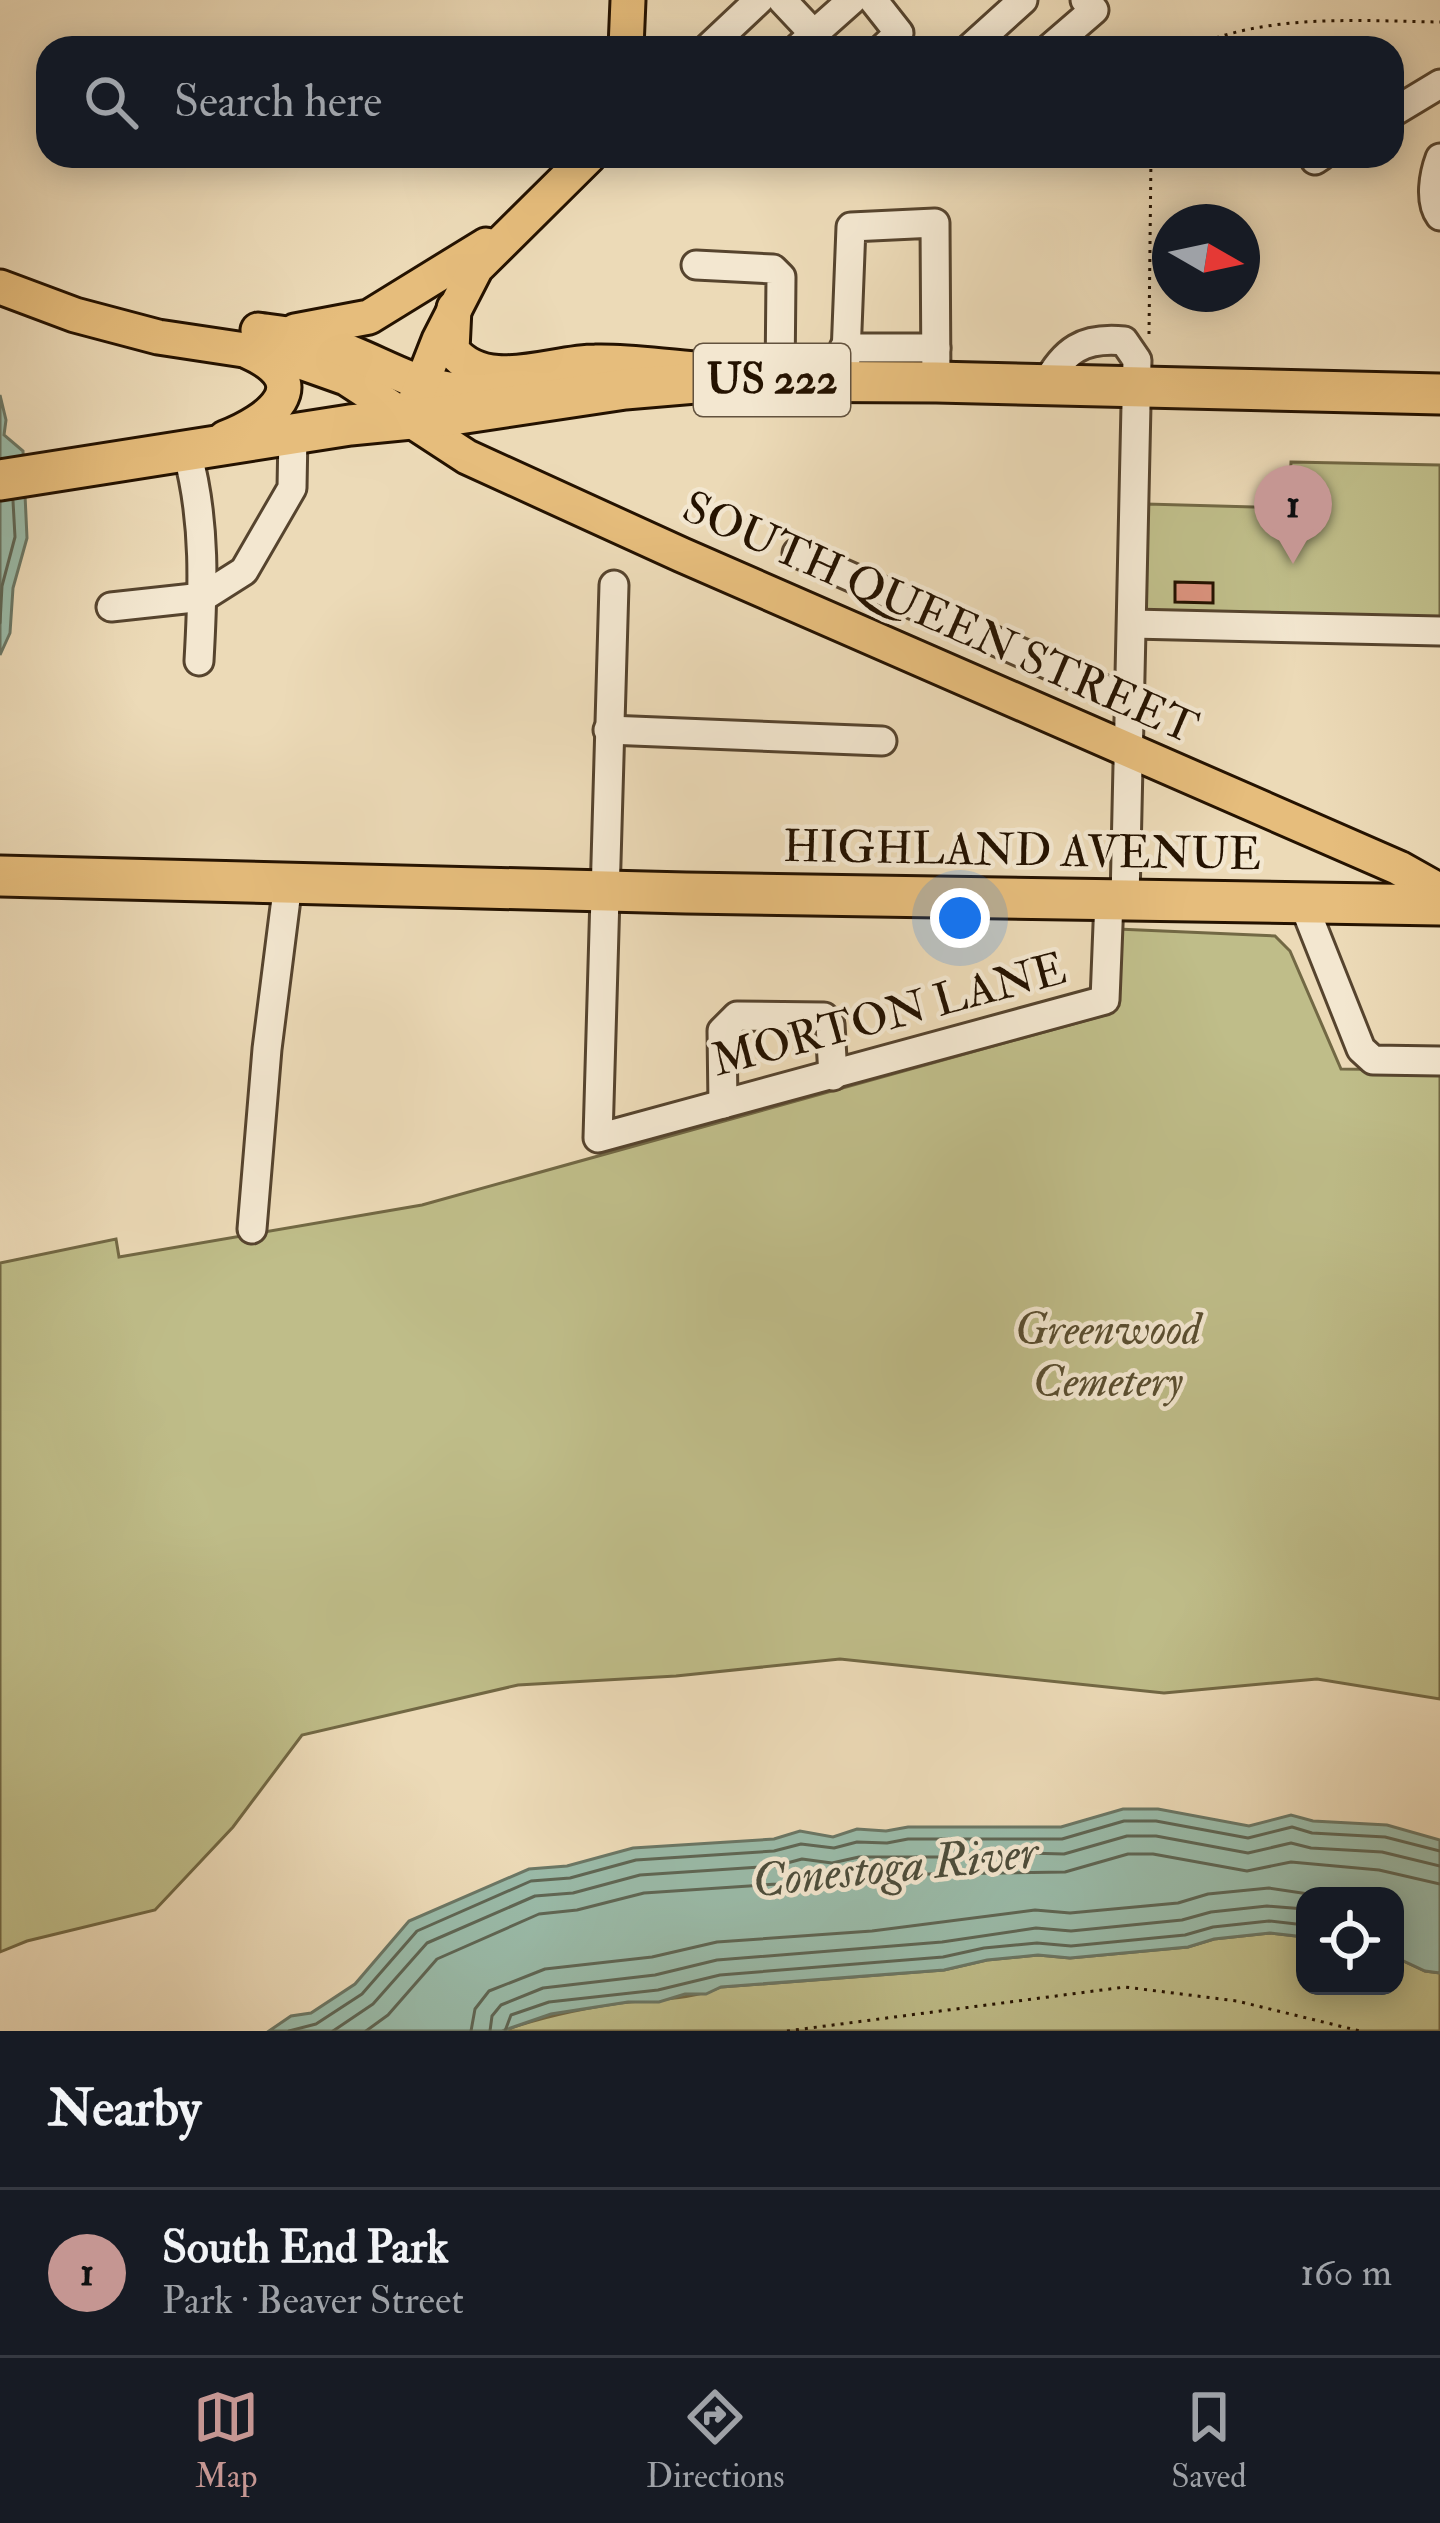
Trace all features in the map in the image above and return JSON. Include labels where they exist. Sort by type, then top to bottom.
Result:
[{"type":"highway","name":"US 222","points":[[0,480],[293,434],[415,402],[780,380],[845,364],[936,365],[1045,386],[1440,394]]},
{"type":"highway","name":"HIGHLAND AVENUE","points":[[2,876],[1440,905]]},
{"type":"main road","points":[[626,36],[628,0]]},
{"type":"main road","points":[[415,402],[476,268],[576,168]]},
{"type":"main road","points":[[283,333],[369,317],[513,228]]},
{"type":"main road","points":[[0,286],[75,316],[158,337],[284,356],[415,402],[645,367]]},
{"type":"main road","points":[[454,308],[452,350],[461,362],[475,368],[505,373],[600,361],[725,370],[780,380]]},
{"type":"main road","points":[[125,327],[244,328],[322,342],[415,402]]},
{"type":"main road","points":[[187,452],[271,415],[281,403],[283,388],[273,365],[242,350]]},
{"type":"main road","name":"SOUTH QUEEN STREET","points":[[415,402],[467,457],[1399,868],[1440,891]]},
{"type":"street","points":[[720,36],[758,0]]},
{"type":"street","points":[[782,0],[803,36]]},
{"type":"street","points":[[812,36],[852,0]]},
{"type":"street","points":[[873,0],[899,33],[896,36]]},
{"type":"street","points":[[983,36],[1023,0]]},
{"type":"street","points":[[1064,36],[1094,10],[1085,0]]},
{"type":"street","points":[[1404,106],[1440,85]]},
{"type":"street","points":[[1440,158],[1434,192],[1440,216]]},
{"type":"street","points":[[845,364],[851,227],[935,223],[936,365]]},
{"type":"street","points":[[696,265],[773,269],[781,277],[780,380]]},
{"type":"street","points":[[1117,900],[1129,750],[1137,387]]},
{"type":"street","points":[[111,607],[203,597],[244,572],[292,488],[293,434]]},
{"type":"street","points":[[187,452],[200,499],[203,597],[199,661]]},
{"type":"street","points":[[797,554],[1130,701]]},
{"type":"street","points":[[602,889],[614,585]]},
{"type":"street","points":[[929,663],[951,622]]},
{"type":"street","points":[[1132,624],[1440,632]]},
{"type":"street","points":[[608,730],[882,741]]},
{"type":"street","points":[[252,1229],[267,1049],[289,884]]},
{"type":"street","name":"MORTON LANE","points":[[602,889],[598,1138],[1105,1000],[1117,900]]},
{"type":"street","points":[[1303,903],[1361,1049],[1373,1060],[1440,1061]]},
{"type":"street","points":[[723,1104],[722,1031],[737,1016],[824,1017],[830,1024],[833,1076]]},
{"type":"path","points":[[1227,36],[1347,20],[1440,22]]},
{"type":"path","points":[[1137,387],[1149,351],[1150,168]]},
{"type":"path","points":[[787,2031],[1125,1988],[1238,2001],[1360,2031]]},
{"type":"green space","points":[[1291,462],[1440,465],[1440,626],[1145,619],[1147,504],[1289,508]]},
{"type":"green space","name":"Greenwood Cemetery","points":[[1117,929],[1275,936],[1290,951],[1341,1069],[1440,1070],[1440,1699],[1317,1679],[1164,1693],[840,1659],[676,1676],[518,1685],[302,1735],[233,1827],[155,1910],[0,1952],[0,1263],[116,1239],[119,1257],[422,1205],[1109,1014]]},
{"type":"green space","points":[[1270,1933],[1296,1936],[1296,1995],[1404,1995],[1404,1961],[1440,1973],[1440,2031],[502,2031],[575,2011],[685,1997],[721,1987],[944,1970],[1038,1955],[1070,1958],[1188,1947]]},
{"type":"water","points":[[0,395],[4,435],[23,451],[27,538],[13,588],[10,633],[0,655]]},
{"type":"water","name":"Conestoga River","points":[[1123,1809],[1158,1809],[1249,1826],[1291,1815],[1313,1821],[1387,1825],[1440,1840],[1440,1973],[1404,1961],[1404,1887],[1296,1887],[1296,1936],[1270,1933],[1188,1947],[1070,1958],[1038,1955],[944,1970],[721,1987],[659,2002],[551,2014],[502,2031],[269,2031],[291,2016],[311,2013],[355,1984],[409,1921],[529,1869],[567,1866],[633,1848],[774,1839],[800,1831],[833,1837],[857,1829],[1061,1827]]},
{"type":"building","points":[[1175,582],[1213,583],[1213,603],[1175,602]]},
{"type":"place","name":"South End Park","points":[[1293,564]]}]
